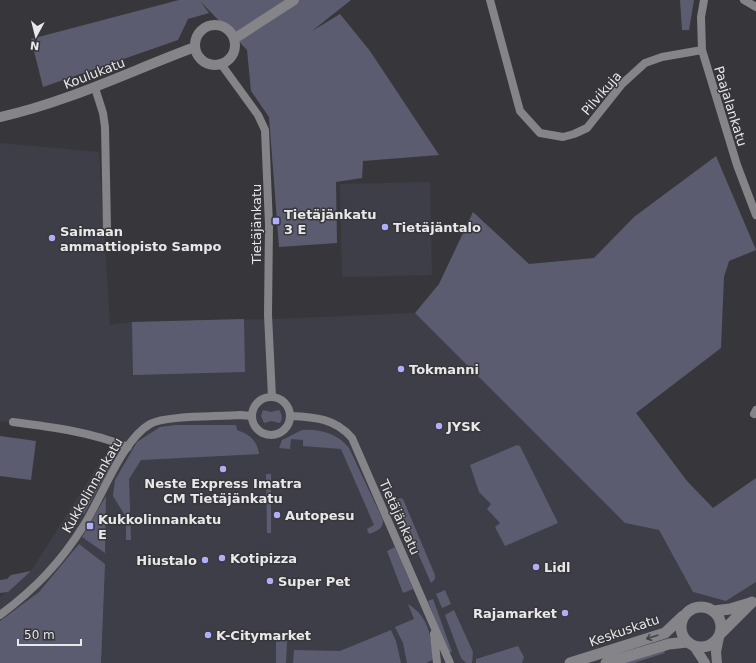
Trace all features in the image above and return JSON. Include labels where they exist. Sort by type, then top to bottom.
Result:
[{"type":"main road","points":[[714,611],[730,609],[754,601]]},
{"type":"main road","points":[[720,636],[721,621],[714,611],[708,607],[694,607],[683,616],[681,630],[690,644],[708,646],[720,636],[754,601]]},
{"type":"main road","name":"Keskuskatu","points":[[570,663],[665,633],[683,616]]},
{"type":"main road","name":"Keskuskatu","points":[[606,663],[669,644],[690,644]]},
{"type":"street","points":[[234,39],[294,0]]},
{"type":"street","name":"Pilvikuja","points":[[490,0],[520,112],[540,132],[563,136],[574,134],[587,128],[622,84],[646,63],[662,57],[702,50]]},
{"type":"street","name":"Paajalankatu","points":[[704,0],[701,17],[702,50],[737,165],[756,215]]},
{"type":"street","points":[[744,0],[756,8]]},
{"type":"street","points":[[221,25],[227,28],[234,39],[234,52],[227,61],[221,64],[210,64],[204,62],[200,58],[195,48],[197,34],[208,26],[221,25]]},
{"type":"street","name":"Koulukatu","points":[[0,117],[29,111],[95,88],[195,48]]},
{"type":"street","name":"Tietäjänkatu","points":[[221,64],[258,115],[265,130],[269,225],[268,315],[272,397]]},
{"type":"street","points":[[95,88],[105,127],[108,228]]},
{"type":"street","points":[[272,397],[284,403],[290,416],[289,423],[285,430],[271,436],[257,430],[253,424],[252,416],[253,409],[257,403],[263,399],[272,397]]},
{"type":"street","name":"Kukkolinnankatu","points":[[0,615],[42,581],[65,554],[86,523],[128,447],[140,431],[150,424],[163,420],[240,415],[252,416]]},
{"type":"street","name":"Tietäjänkatu","points":[[290,416],[326,419],[346,430],[352,438],[450,663]]},
{"type":"street","points":[[13,422],[63,429],[107,439],[128,447]]},
{"type":"street","name":"Tietäjänkatu","points":[[433,626],[437,663]]},
{"type":"street","points":[[717,663],[716,652],[720,636]]},
{"type":"street","points":[[690,644],[705,663]]},
{"type":"shaded area","points":[[179,0],[351,0],[312,31],[340,14],[370,51],[439,155],[363,161],[362,178],[336,182],[337,243],[279,247],[269,117],[251,91],[247,50],[200,1],[209,13],[188,19],[178,40],[43,87],[31,39]]},
{"type":"shaded area","points":[[680,0],[694,0],[689,30],[682,30]]},
{"type":"shaded area","points":[[0,143],[99,152],[110,325],[132,322],[276,319],[415,313],[625,523],[659,530],[693,592],[726,601],[756,582],[756,663],[0,663],[0,597],[31,571],[117,436],[0,421]]},
{"type":"shaded area","points":[[716,156],[756,250],[729,261],[724,277],[721,348],[636,413],[687,481],[713,508],[756,478],[756,582],[726,601],[693,592],[659,530],[625,523],[415,313],[439,284],[473,212],[529,264],[594,258],[634,217]]},
{"type":"shaded area","points":[[430,182],[432,275],[342,277],[340,184]]},
{"type":"shaded area","points":[[244,319],[245,372],[133,375],[132,322]]},
{"type":"shaded area","points":[[263,410],[271,412],[279,410],[282,420],[280,423],[271,421],[264,423],[261,416]]},
{"type":"shaded area","points":[[176,425],[236,425],[237,430],[252,438],[259,454],[141,460],[129,479],[131,540],[126,540],[126,517],[113,496],[115,480],[137,442],[160,427]]},
{"type":"shaded area","points":[[302,430],[322,431],[334,435],[349,448],[383,520],[380,529],[370,534],[368,532],[367,529],[374,525],[341,449],[303,446],[303,440],[291,439],[290,449],[279,448],[282,440]]},
{"type":"shaded area","points":[[0,436],[36,441],[31,480],[0,476]]},
{"type":"shaded area","points":[[517,445],[520,446],[558,523],[505,546],[495,527],[500,523],[487,509],[491,504],[479,492],[470,465]]},
{"type":"shaded area","points":[[111,458],[114,460],[84,514],[81,513]]},
{"type":"shaded area","points":[[266,474],[271,474],[271,533],[267,533]]},
{"type":"shaded area","points":[[106,496],[105,553],[82,537]]},
{"type":"shaded area","points":[[400,498],[403,499],[435,575],[435,579],[431,583],[395,501]]},
{"type":"shaded area","points":[[79,544],[105,564],[101,663],[0,663],[0,621],[39,592]]},
{"type":"shaded area","points":[[395,547],[413,589],[403,593],[387,551]]},
{"type":"shaded area","points":[[31,571],[8,592],[0,593],[0,580],[7,579],[11,575]]},
{"type":"shaded area","points":[[445,590],[451,604],[442,608],[436,594]]},
{"type":"shaded area","points":[[433,599],[452,652],[448,653],[428,601]]},
{"type":"shaded area","points":[[408,604],[421,615],[428,628],[434,659],[426,663],[407,663],[403,643],[395,627],[414,619]]},
{"type":"shaded area","points":[[454,610],[473,652],[472,663],[466,663],[461,658],[445,615]]},
{"type":"shaded area","points":[[391,630],[396,641],[401,663],[293,663],[294,650],[340,651]]},
{"type":"shaded area","points":[[276,641],[287,641],[286,663],[276,663]]},
{"type":"shaded area","points":[[518,646],[524,657],[522,663],[476,663],[476,659]]},
{"type":"shaded area","points":[[664,649],[665,653],[634,663],[619,663]]},
{"type":"place","name":"Tietäjänkatu 3 E","points":[[276,221]]},
{"type":"place","name":"Tietäjäntalo","points":[[385,227]]},
{"type":"place","name":"Saimaan ammattiopisto Sampo","points":[[52,238]]},
{"type":"place","name":"Tokmanni","points":[[401,369]]},
{"type":"place","name":"JYSK","points":[[439,426]]},
{"type":"place","name":"Neste Express Imatra CM Tietäjänkatu","points":[[223,469]]},
{"type":"place","name":"Autopesu","points":[[277,515]]},
{"type":"place","name":"Kukkolinnankatu E","points":[[90,526]]},
{"type":"place","name":"Kotipizza","points":[[222,558]]},
{"type":"place","name":"Hiustalo","points":[[205,560]]},
{"type":"place","name":"Lidl","points":[[536,567]]},
{"type":"place","name":"Super Pet","points":[[270,581]]},
{"type":"place","name":"Rajamarket","points":[[565,613]]},
{"type":"place","name":"K-Citymarket","points":[[208,635]]}]
